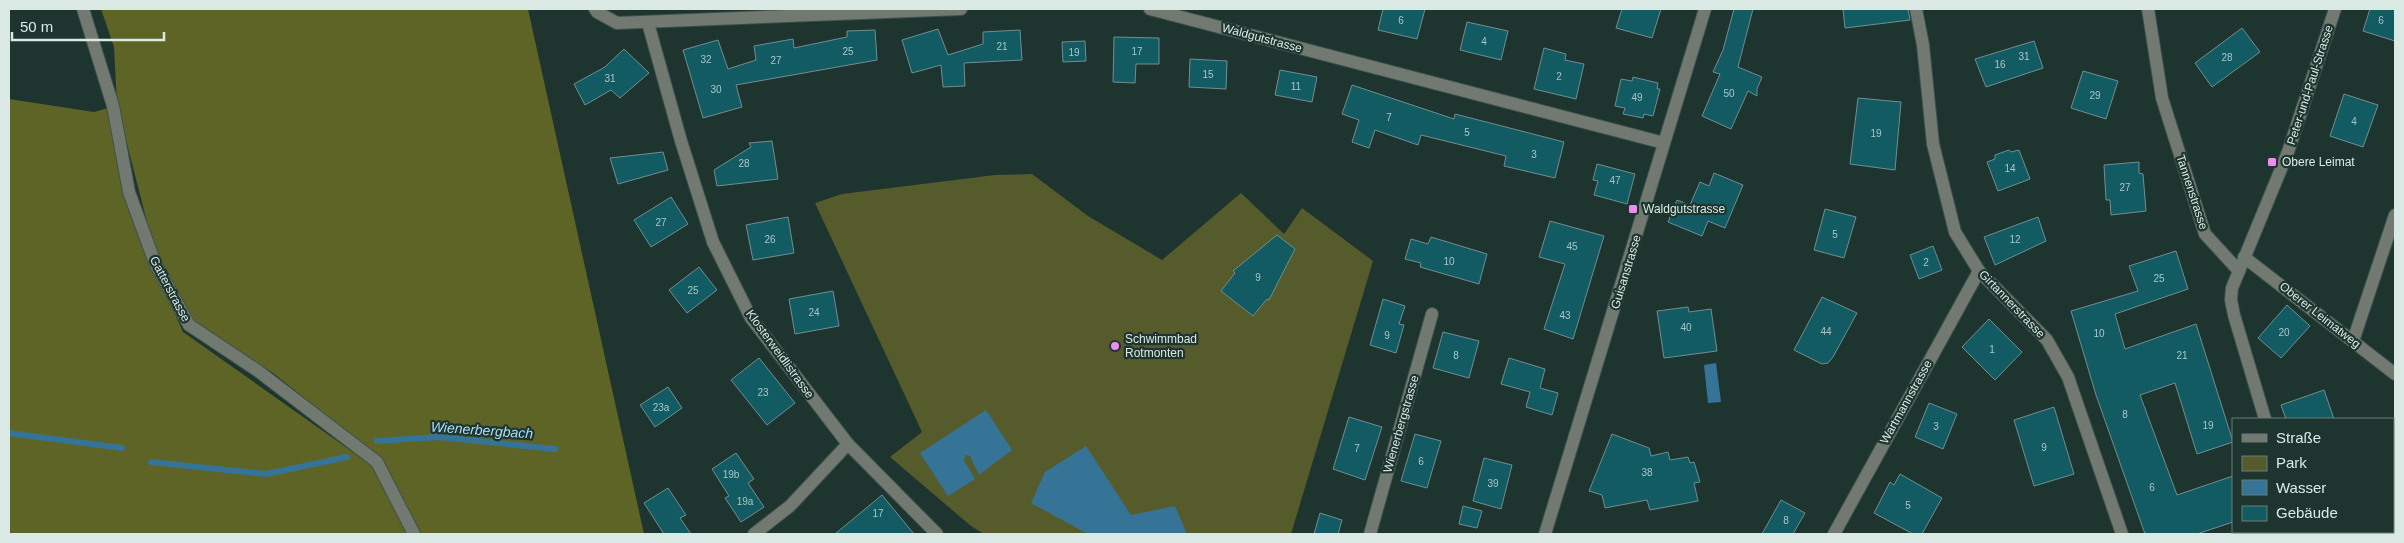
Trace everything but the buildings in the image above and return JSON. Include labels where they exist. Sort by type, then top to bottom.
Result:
[{"type":"street","name":"Gatterstrasse","points":[[83,9],[114,106],[129,192],[154,263],[189,325],[258,371],[377,462],[414,534]]},
{"type":"street","points":[[595,9],[617,23],[648,23],[726,13],[961,9]]},
{"type":"street","name":"Waldgutstrasse","points":[[1150,9],[1664,143]]},
{"type":"street","name":"Guisanstrasse","points":[[1545,534],[1706,9]]},
{"type":"street","name":"Girtannerstrasse","points":[[1916,9],[1923,46],[1933,144],[1955,232],[1979,271],[2032,323],[2059,358],[2068,377],[2122,534]]},
{"type":"street","name":"Tannenstrasse","points":[[2148,9],[2162,98],[2206,234],[2239,271]]},
{"type":"street","name":"Peter-und-Paul-Strasse","points":[[2239,271],[2285,161],[2335,9]]},
{"type":"street","name":"Klosterweidlistrasse","points":[[648,23],[681,141],[713,242],[751,318],[848,444],[937,534]]},
{"type":"street","points":[[2353,341],[2395,215]]},
{"type":"street","name":"Oberer Leimatweg","points":[[2244,257],[2395,374]]},
{"type":"street","name":"Wartmannstrasse","points":[[1834,534],[1979,271]]},
{"type":"street","points":[[2239,271],[2231,300],[2265,418]]},
{"type":"street","name":"Wienerbergstrasse","points":[[1370,534],[1432,314]]},
{"type":"street","points":[[754,534],[790,506],[848,444]]},
{"type":"green space","points":[[101,9],[528,9],[644,534],[418,534],[380,458],[273,373],[191,320],[156,257],[117,105],[114,47]]},
{"type":"green space","points":[[9,99],[94,112],[112,107],[126,202],[183,332],[374,467],[411,534],[9,534]]},
{"type":"green space","name":"Schwimmbad Rotmonten","points":[[1032,174],[1088,216],[1162,260],[1241,193],[1284,234],[1302,208],[1373,261],[1291,534],[984,534],[971,526],[890,457],[922,432],[815,203],[842,194],[995,175]]},
{"type":"water","points":[[1716,363],[1721,402],[1708,403],[1704,365]]},
{"type":"water","points":[[986,410],[1012,450],[979,475],[970,456],[966,455],[964,460],[975,479],[948,496],[920,453]]},
{"type":"water","points":[[1086,446],[1131,515],[1175,506],[1187,534],[1088,534],[1031,503],[1045,472]]},
{"type":"waterway","name":"Wienerbergbach","points":[[9,433],[122,448]]},
{"type":"waterway","name":"Wienerbergbach","points":[[377,441],[439,437],[555,449]]},
{"type":"waterway","name":"Wienerbergbach","points":[[151,462],[266,474],[347,457]]},
{"type":"place","name":"Obere Leimat","points":[[2272,162]]},
{"type":"place","name":"Waldgutstrasse","points":[[1633,209]]},
{"type":"place","name":"Schwimmbad Rotmonten","points":[[1115,346]]}]
